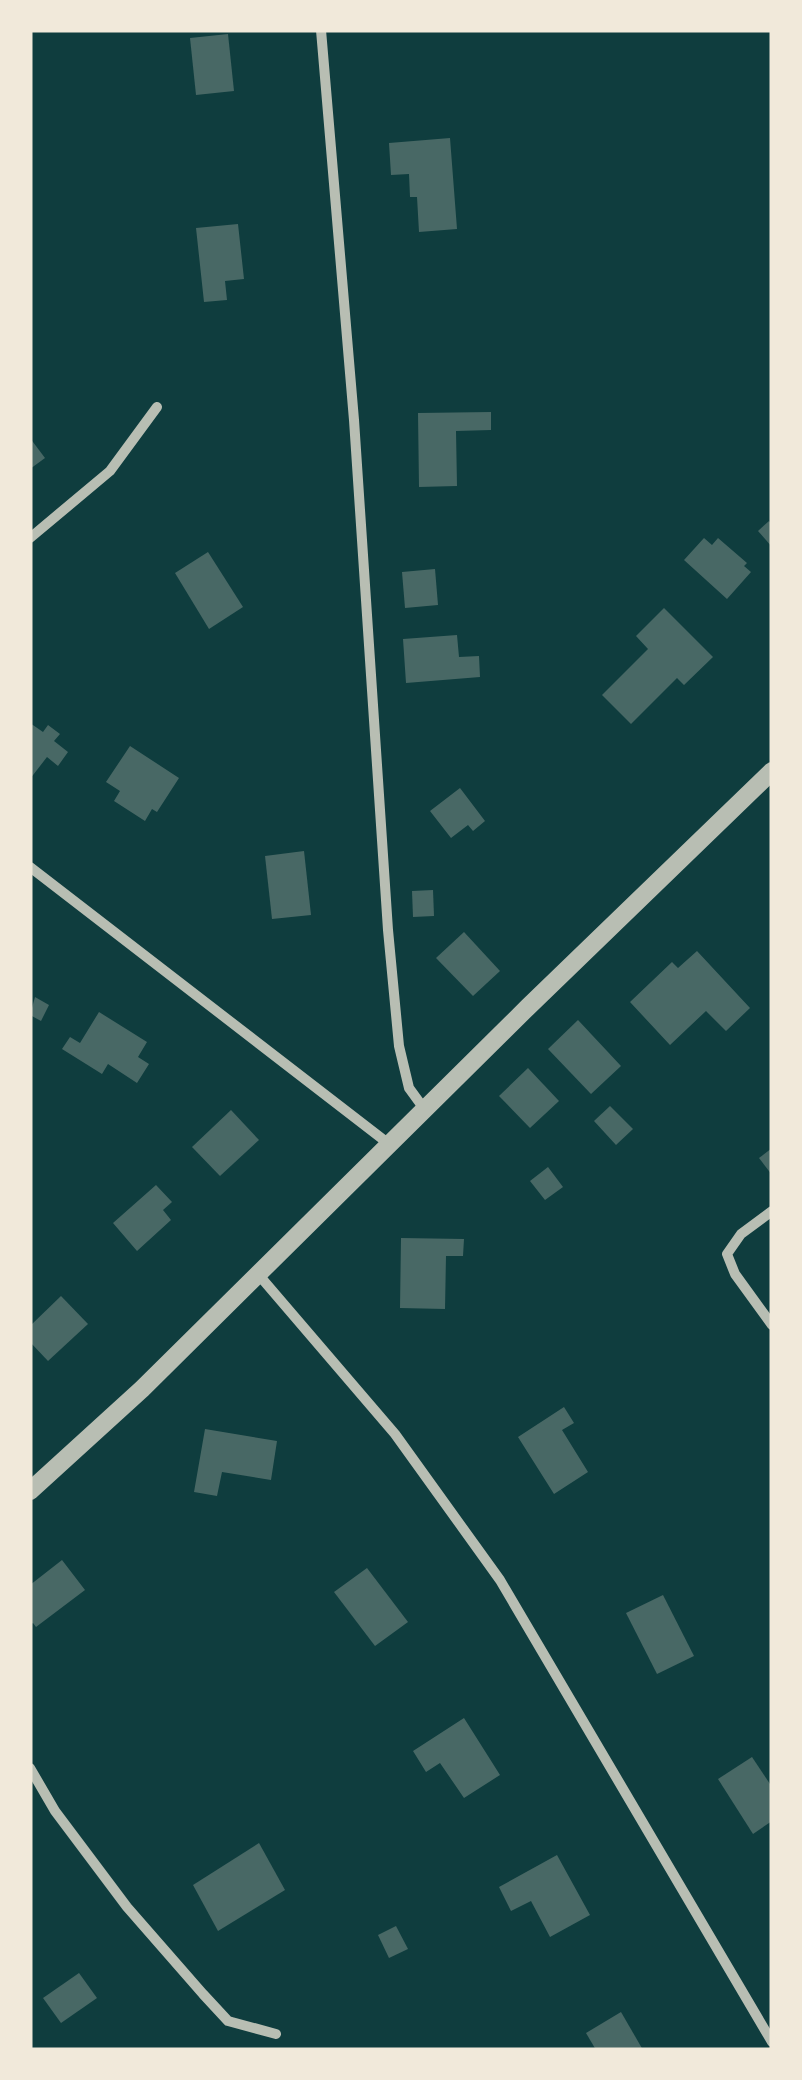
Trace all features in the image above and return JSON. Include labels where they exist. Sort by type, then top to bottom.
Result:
[{"type":"street","points":[[320,30],[354,420],[398,1046],[409,1088],[425,1110]]},
{"type":"street","points":[[30,538],[110,471],[157,407]]},
{"type":"street","points":[[30,1491],[105,1424],[772,772]]},
{"type":"street","points":[[30,867],[389,1144]]},
{"type":"street","points":[[772,1210],[741,1234],[728,1254],[728,1265],[772,1324]]},
{"type":"street","points":[[258,1274],[395,1434],[500,1580],[772,2042]]},
{"type":"street","points":[[30,1768],[55,1811],[127,1907],[228,2022],[276,2034]]},
{"type":"building","points":[[228,34],[234,91],[196,95],[190,38]]},
{"type":"building","points":[[450,138],[457,229],[419,232],[417,197],[410,197],[409,174],[391,175],[389,143]]},
{"type":"building","points":[[238,224],[244,279],[225,281],[227,300],[204,302],[196,228]]},
{"type":"building","points":[[491,412],[491,430],[456,431],[457,486],[419,487],[418,413]]},
{"type":"building","points":[[30,438],[45,458],[30,469]]},
{"type":"building","points":[[769,521],[772,525],[772,547],[758,531]]},
{"type":"building","points":[[704,538],[712,545],[718,538],[747,563],[744,566],[751,572],[727,599],[684,560]]},
{"type":"building","points":[[208,552],[243,607],[209,629],[175,573]]},
{"type":"building","points":[[435,569],[438,605],[405,608],[402,572]]},
{"type":"building","points":[[664,608],[713,657],[684,685],[677,678],[631,724],[602,695],[648,649],[636,636]]},
{"type":"building","points":[[457,635],[459,657],[479,656],[480,677],[406,683],[403,639]]},
{"type":"building","points":[[30,723],[43,732],[48,725],[60,734],[54,741],[68,752],[58,766],[47,757],[30,779]]},
{"type":"building","points":[[130,746],[179,778],[157,812],[152,809],[145,821],[114,801],[120,791],[106,782]]},
{"type":"building","points":[[460,788],[485,821],[473,831],[468,825],[451,838],[430,811]]},
{"type":"building","points":[[304,851],[311,915],[272,919],[265,856]]},
{"type":"building","points":[[433,890],[434,916],[413,917],[412,891]]},
{"type":"building","points":[[464,932],[500,971],[473,996],[436,958]]},
{"type":"building","points":[[697,951],[750,1008],[726,1031],[706,1011],[670,1045],[630,1002],[672,962],[678,968]]},
{"type":"building","points":[[35,997],[49,1005],[41,1021],[30,1015]]},
{"type":"building","points":[[99,1012],[147,1042],[138,1057],[149,1064],[137,1083],[108,1064],[102,1074],[62,1049],[70,1037],[80,1043]]},
{"type":"building","points":[[578,1020],[621,1066],[591,1094],[548,1049]]},
{"type":"building","points":[[528,1068],[559,1101],[530,1128],[499,1096]]},
{"type":"building","points":[[610,1106],[633,1129],[616,1145],[594,1121]]},
{"type":"building","points":[[231,1110],[259,1140],[220,1176],[192,1147]]},
{"type":"building","points":[[772,1148],[772,1175],[759,1158]]},
{"type":"building","points":[[548,1167],[563,1187],[545,1200],[530,1181]]},
{"type":"building","points":[[156,1185],[172,1202],[163,1210],[171,1220],[137,1251],[113,1223]]},
{"type":"building","points":[[401,1238],[464,1239],[463,1256],[446,1256],[445,1309],[400,1308]]},
{"type":"building","points":[[61,1296],[88,1324],[48,1361],[30,1342],[30,1326]]},
{"type":"building","points":[[564,1407],[574,1423],[562,1430],[588,1472],[554,1494],[518,1437]]},
{"type":"building","points":[[205,1429],[277,1441],[271,1480],[222,1472],[217,1496],[194,1492]]},
{"type":"building","points":[[62,1560],[85,1590],[36,1627],[30,1625],[30,1585]]},
{"type":"building","points":[[367,1568],[408,1622],[375,1646],[334,1592]]},
{"type":"building","points":[[663,1595],[694,1656],[657,1674],[626,1613]]},
{"type":"building","points":[[464,1718],[500,1775],[464,1798],[440,1763],[426,1772],[413,1751]]},
{"type":"building","points":[[752,1757],[772,1787],[772,1821],[753,1834],[718,1779]]},
{"type":"building","points":[[259,1843],[285,1890],[218,1931],[193,1885]]},
{"type":"building","points":[[557,1855],[590,1915],[550,1937],[531,1901],[511,1911],[499,1887]]},
{"type":"building","points":[[396,1926],[408,1949],[389,1958],[378,1935]]},
{"type":"building","points":[[79,1973],[97,1998],[61,2023],[43,1998]]},
{"type":"building","points":[[621,2012],[643,2050],[596,2050],[586,2033]]}]
